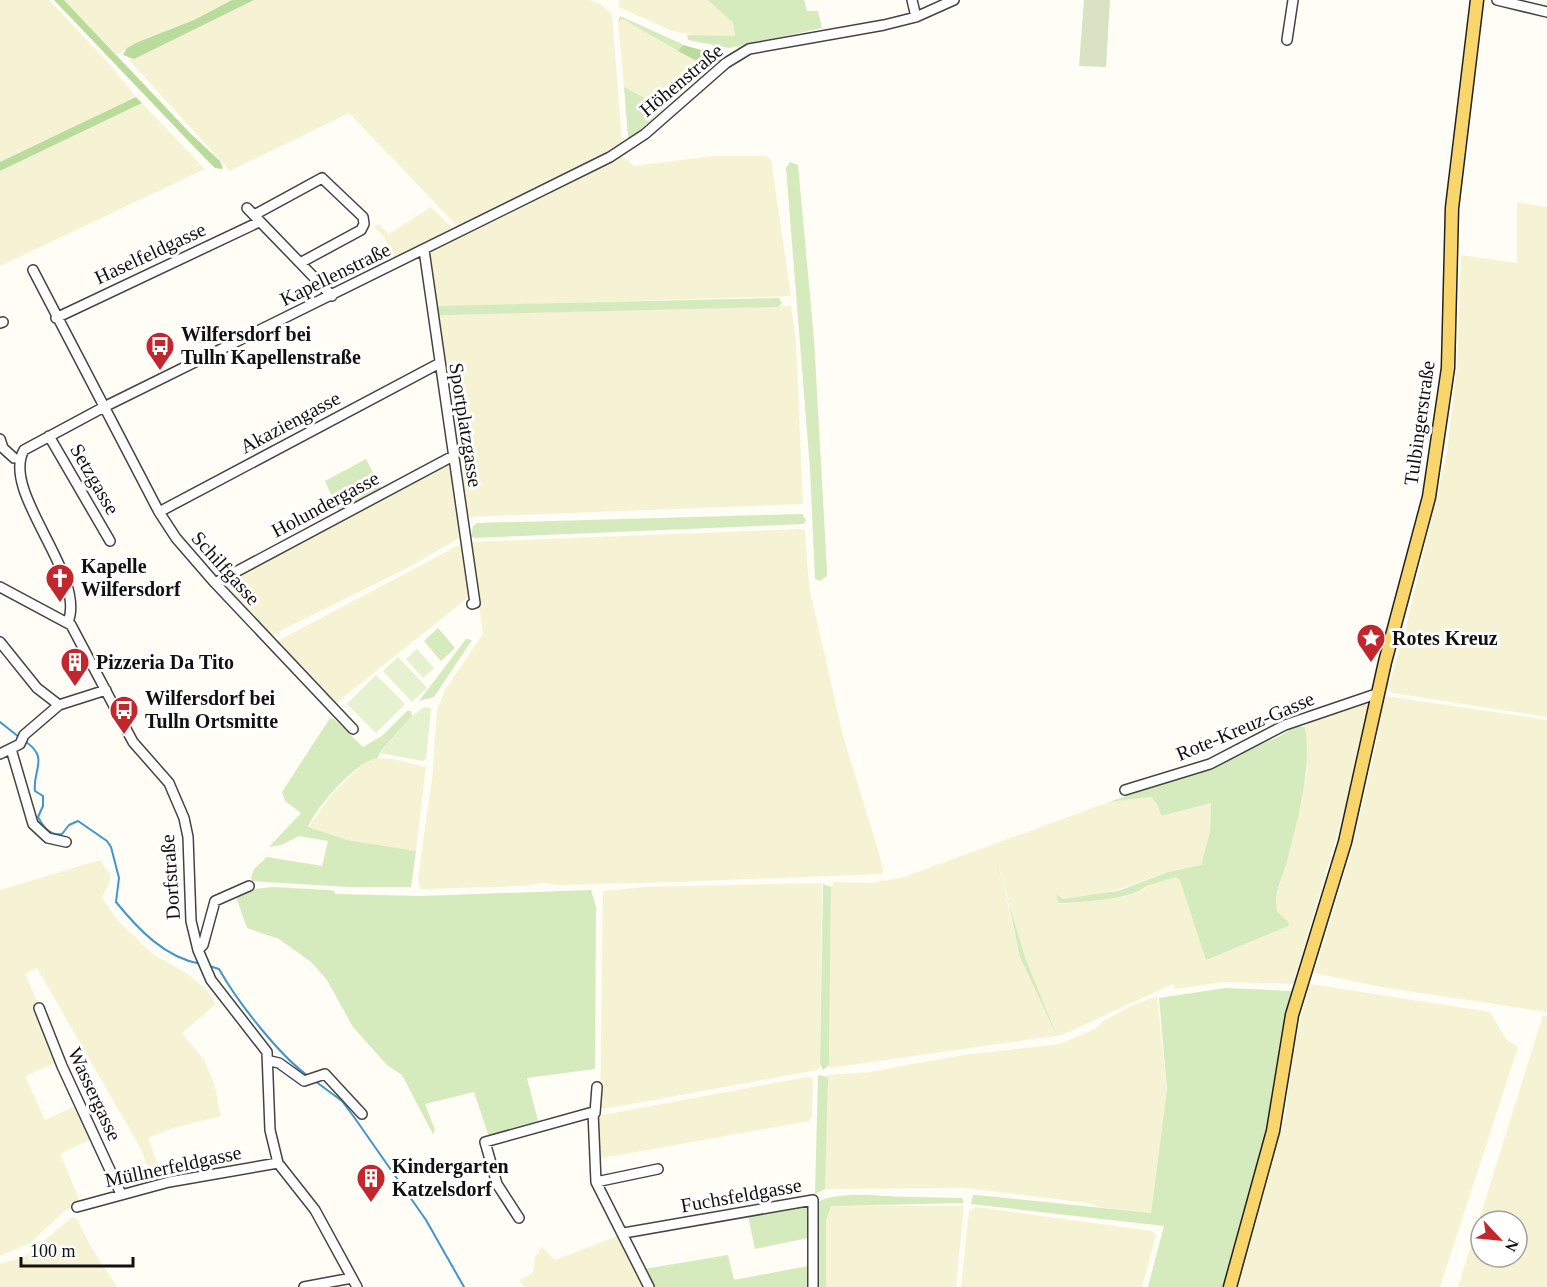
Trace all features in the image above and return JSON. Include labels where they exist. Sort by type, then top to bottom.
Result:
[{"type":"main road","name":"Tulbingerstraße","points":[[1230,1287],[1273,1131],[1292,1016],[1345,842],[1379,693],[1425,515],[1440,430],[1450,336],[1452,208],[1477,0]]},
{"type":"street","points":[[912,0],[916,17]]},
{"type":"street","name":"Höhenstraße","points":[[610,157],[645,134],[726,63],[749,49],[787,40],[853,32],[916,17],[954,0]]},
{"type":"street","points":[[1287,40],[1293,0]]},
{"type":"street","points":[[1497,0],[1547,12]]},
{"type":"street","name":"Kapellenstraße","points":[[14,458],[49,436],[104,407],[610,157]]},
{"type":"street","name":"Haselfeldgasse","points":[[56,318],[322,178],[363,217],[364,224],[361,230],[300,263]]},
{"type":"street","points":[[253,215],[332,296]]},
{"type":"street","name":"Sportplatzgasse","points":[[424,250],[438,364],[475,603],[472,604]]},
{"type":"street","points":[[33,270],[104,407]]},
{"type":"street","name":"Akaziengasse","points":[[159,512],[438,364]]},
{"type":"street","name":"Schilfgasse","points":[[104,407],[159,512],[176,538],[215,583],[353,729]]},
{"type":"street","name":"Setzgasse","points":[[49,436],[111,541]]},
{"type":"street","points":[[0,439],[3,448],[14,458],[10,468]]},
{"type":"street","name":"Holundergasse","points":[[215,583],[453,456]]},
{"type":"street","points":[[0,587],[17,598],[68,622],[70,609],[60,579],[33,536],[14,494]]},
{"type":"street","name":"Dorfstraße","points":[[68,622],[133,742],[157,767],[177,799],[188,837],[191,921],[199,955],[209,975],[263,1044],[270,1061]]},
{"type":"street","points":[[0,642],[37,688],[59,705]]},
{"type":"street","points":[[0,754],[22,740],[59,705],[106,690]]},
{"type":"street","name":"Rote-Kreuz-Gasse","points":[[1125,790],[1210,764],[1285,725],[1379,693]]},
{"type":"street","points":[[11,749],[33,824],[48,838],[66,842]]},
{"type":"street","points":[[199,955],[215,901],[249,886]]},
{"type":"street","name":"Wassergasse","points":[[39,1008],[62,1066],[122,1194]]},
{"type":"street","points":[[357,1287],[315,1210],[278,1163],[270,1130],[270,1061],[279,1063],[303,1081],[325,1074],[362,1114]]},
{"type":"street","points":[[519,1218],[496,1184],[485,1142],[595,1113],[597,1087]]},
{"type":"street","points":[[593,1112],[596,1182],[624,1233],[649,1287]]},
{"type":"street","name":"Müllnerfeldgasse","points":[[77,1207],[169,1182],[278,1163]]},
{"type":"street","points":[[596,1182],[658,1169]]},
{"type":"street","name":"Fuchsfeldgasse","points":[[624,1233],[813,1200],[813,1287]]},
{"type":"street","points":[[304,1287],[352,1278]]},
{"type":"shaded area","points":[[0,0],[49,0],[111,66],[136,97],[0,162]]},
{"type":"shaded area","points":[[64,0],[232,0],[194,20],[138,42],[117,55]]},
{"type":"shaded area","points":[[254,0],[590,0],[599,3],[612,14],[622,142],[591,160],[457,226],[349,113],[230,171],[129,60]]},
{"type":"shaded area","points":[[619,0],[708,0],[733,23],[735,37],[708,38],[672,31],[619,7]]},
{"type":"shaded area","points":[[623,19],[708,67],[664,108],[624,87],[618,22]]},
{"type":"shaded area","points":[[142,103],[205,169],[0,266],[0,171]]},
{"type":"shaded area","points":[[622,156],[634,166],[714,156],[765,156],[771,159],[791,296],[437,307],[430,254],[432,251]]},
{"type":"shaded area","points":[[1517,202],[1547,207],[1547,717],[1392,693],[1385,687],[1390,681],[1405,631],[1447,452],[1457,365],[1461,255],[1517,263]]},
{"type":"shaded area","points":[[431,207],[452,228],[394,258],[384,237],[374,227],[378,224],[389,234]]},
{"type":"shaded area","points":[[791,306],[796,342],[803,504],[467,517],[439,315]]},
{"type":"shaded area","points":[[449,464],[461,537],[407,568],[270,636],[222,587],[222,584]]},
{"type":"shaded area","points":[[805,530],[809,586],[843,736],[876,843],[883,869],[882,874],[677,882],[561,885],[541,883],[525,886],[421,889],[418,882],[432,780],[437,710],[445,690],[483,634],[470,542]]},
{"type":"shaded area","points":[[459,545],[463,546],[470,596],[336,703],[276,642]]},
{"type":"shaded area","points":[[1383,697],[1547,720],[1547,1012],[1381,987],[1314,973],[1351,852],[1375,750]]},
{"type":"shaded area","points":[[1360,703],[1367,704],[1368,710],[1347,801],[1293,984],[1224,982],[1176,989],[1173,984],[1062,1035],[829,1068],[831,887],[834,882],[872,883],[904,877],[1109,802],[1151,797],[1158,804],[1160,816],[1211,803],[1210,832],[1201,865],[1168,872],[1101,895],[1063,899],[1056,895],[1059,904],[1103,900],[1116,896],[1124,897],[1144,890],[1146,886],[1175,877],[1180,881],[1206,959],[1289,925],[1277,911],[1275,904],[1307,774],[1305,727],[1313,720]],"holes":[[[997,860],[1026,960],[1050,1021],[1017,943]]]},
{"type":"shaded area","points":[[369,758],[392,759],[426,767],[416,851],[347,840],[308,828],[332,794]]},
{"type":"shaded area","points":[[100,860],[110,874],[110,881],[102,898],[120,923],[153,954],[186,973],[207,990],[216,1004],[182,1033],[204,1060],[214,1083],[221,1116],[173,1128],[148,1138],[163,1179],[152,1181],[141,1149],[37,968],[25,974],[38,1003],[32,1007],[56,1063],[25,1076],[45,1120],[75,1106],[90,1140],[60,1154],[80,1201],[65,1211],[30,1243],[0,1256],[0,890]]},
{"type":"shaded area","points":[[822,883],[820,1067],[817,1070],[604,1109],[600,1107],[603,891],[646,887]]},
{"type":"shaded area","points":[[1310,984],[1490,1012],[1506,1039],[1518,1047],[1440,1287],[1238,1287],[1285,1115],[1294,1044]]},
{"type":"shaded area","points":[[1157,996],[1167,1089],[1151,1213],[964,1188],[825,1189],[827,1075],[870,1072],[963,1055],[1060,1044],[1095,1029],[1103,1021],[1131,1006]]},
{"type":"shaded area","points":[[1543,1015],[1547,1016],[1547,1287],[1458,1287],[1469,1252],[1469,1269],[1529,1269],[1529,1209],[1482,1209]]},
{"type":"shaded area","points":[[807,1077],[813,1078],[812,1117],[809,1121],[598,1159],[599,1119],[602,1115]]},
{"type":"shaded area","points":[[831,1205],[964,1206],[956,1287],[826,1287],[826,1222]]},
{"type":"shaded area","points":[[975,1207],[1152,1231],[1156,1235],[1142,1287],[961,1287],[969,1211]]},
{"type":"shaded area","points":[[72,1217],[77,1219],[90,1245],[117,1287],[0,1287],[0,1264],[26,1256]]},
{"type":"shaded area","points":[[620,1235],[644,1287],[524,1287],[519,1280],[533,1273],[535,1257],[542,1247],[555,1260]]},
{"type":"green space","points":[[54,0],[64,0],[190,133],[220,161],[223,169],[215,168],[199,152]]},
{"type":"green space","points":[[232,0],[254,0],[134,59],[123,55],[127,48],[138,42],[194,20]]},
{"type":"green space","points":[[708,0],[804,0],[807,11],[818,11],[822,28],[729,48],[688,40],[687,35],[735,36],[733,23]]},
{"type":"green space","points":[[1084,0],[1110,0],[1106,67],[1079,66]]},
{"type":"green space","points":[[620,16],[683,45],[678,51],[623,19],[618,22]]},
{"type":"green space","points":[[683,45],[724,56],[717,64],[708,67],[678,51]]},
{"type":"green space","points":[[624,87],[664,108],[629,140],[628,137]]},
{"type":"green space","points":[[136,97],[142,103],[0,171],[0,162]]},
{"type":"green space","points":[[790,162],[798,165],[814,339],[827,571],[827,576],[820,581],[815,579],[810,469],[786,168]]},
{"type":"green space","points":[[779,298],[782,303],[778,307],[448,315],[439,315],[436,310],[438,306]]},
{"type":"green space","points":[[366,459],[382,490],[339,512],[325,481]]},
{"type":"green space","points":[[802,514],[806,520],[804,524],[474,538],[471,536],[473,526],[477,523]]},
{"type":"green space","points":[[438,628],[455,648],[441,661],[424,641]]},
{"type":"green space","points":[[466,639],[472,640],[434,697],[419,701]]},
{"type":"green space","points":[[417,649],[434,668],[423,678],[406,659]]},
{"type":"green space","points":[[398,657],[427,688],[412,702],[383,671]]},
{"type":"green space","points":[[376,675],[405,704],[376,733],[347,704]]},
{"type":"green space","points":[[424,707],[431,708],[426,759],[423,761],[380,753],[412,716]]},
{"type":"green space","points":[[407,711],[411,711],[412,716],[380,752],[378,758],[370,760],[349,775],[319,808],[308,827],[347,840],[416,851],[411,887],[348,887],[252,881],[254,869],[267,857],[322,866],[328,841],[299,836],[281,845],[269,847],[301,813],[285,801],[282,792],[330,718],[334,719],[363,747],[382,736]]},
{"type":"green space","points":[[1296,726],[1305,727],[1307,761],[1303,794],[1276,898],[1277,911],[1289,923],[1288,926],[1206,960],[1180,881],[1176,877],[1119,897],[1058,903],[1056,894],[1063,899],[1118,891],[1168,872],[1201,865],[1210,832],[1211,803],[1161,816],[1157,804],[1151,797],[1109,802],[1215,765],[1280,736]]},
{"type":"green space","points":[[991,843],[1026,960],[1057,1036],[1020,957],[1009,905]]},
{"type":"green space","points":[[823,884],[831,887],[829,1065],[823,1070],[820,1064]]},
{"type":"green space","points":[[273,887],[329,890],[334,891],[335,894],[421,896],[591,890],[596,907],[595,1069],[527,1078],[538,1121],[489,1137],[474,1092],[425,1104],[435,1130],[433,1134],[402,1075],[387,1065],[353,1027],[327,980],[311,962],[279,939],[247,928],[236,897],[255,889]]},
{"type":"green space","points":[[1225,988],[1292,991],[1285,1017],[1268,1124],[1224,1287],[1148,1287],[1164,1226],[971,1204],[973,1195],[977,1195],[1151,1213],[1167,1089],[1159,998]]},
{"type":"green space","points":[[818,1075],[828,1077],[825,1189],[815,1194]]},
{"type":"green space","points":[[851,1195],[962,1198],[964,1203],[831,1206],[826,1221],[826,1287],[815,1287],[818,1202],[827,1198]]},
{"type":"green space","points":[[805,1205],[809,1208],[808,1238],[755,1249],[748,1215]]},
{"type":"green space","points":[[728,1255],[734,1280],[808,1266],[810,1287],[653,1287],[644,1269]]},
{"type":"waterway","points":[[0,722],[19,737]]},
{"type":"waterway","points":[[23,740],[31,746],[38,758],[35,791],[43,796],[43,806],[38,817],[45,828],[54,834],[62,834],[69,825],[78,821],[107,841],[111,847],[119,878],[116,902],[153,941],[176,956],[201,964]]},
{"type":"waterway","points":[[206,965],[219,969],[259,1026],[308,1076]]},
{"type":"waterway","points":[[315,1081],[342,1101],[354,1117],[426,1220],[464,1287]]},
{"type":"place","name":"Wilfersdorf bei Tulln Kapellenstraße","points":[[160,372]]},
{"type":"place","name":"Kapelle Wilfersdorf","points":[[60,604]]},
{"type":"place","name":"Rotes Kreuz","points":[[1371,664]]},
{"type":"place","name":"Pizzeria Da Tito","points":[[75,688]]},
{"type":"place","name":"Wilfersdorf bei Tulln Ortsmitte","points":[[124,736]]},
{"type":"place","name":"Kindergarten Katzelsdorf","points":[[371,1204]]}]
